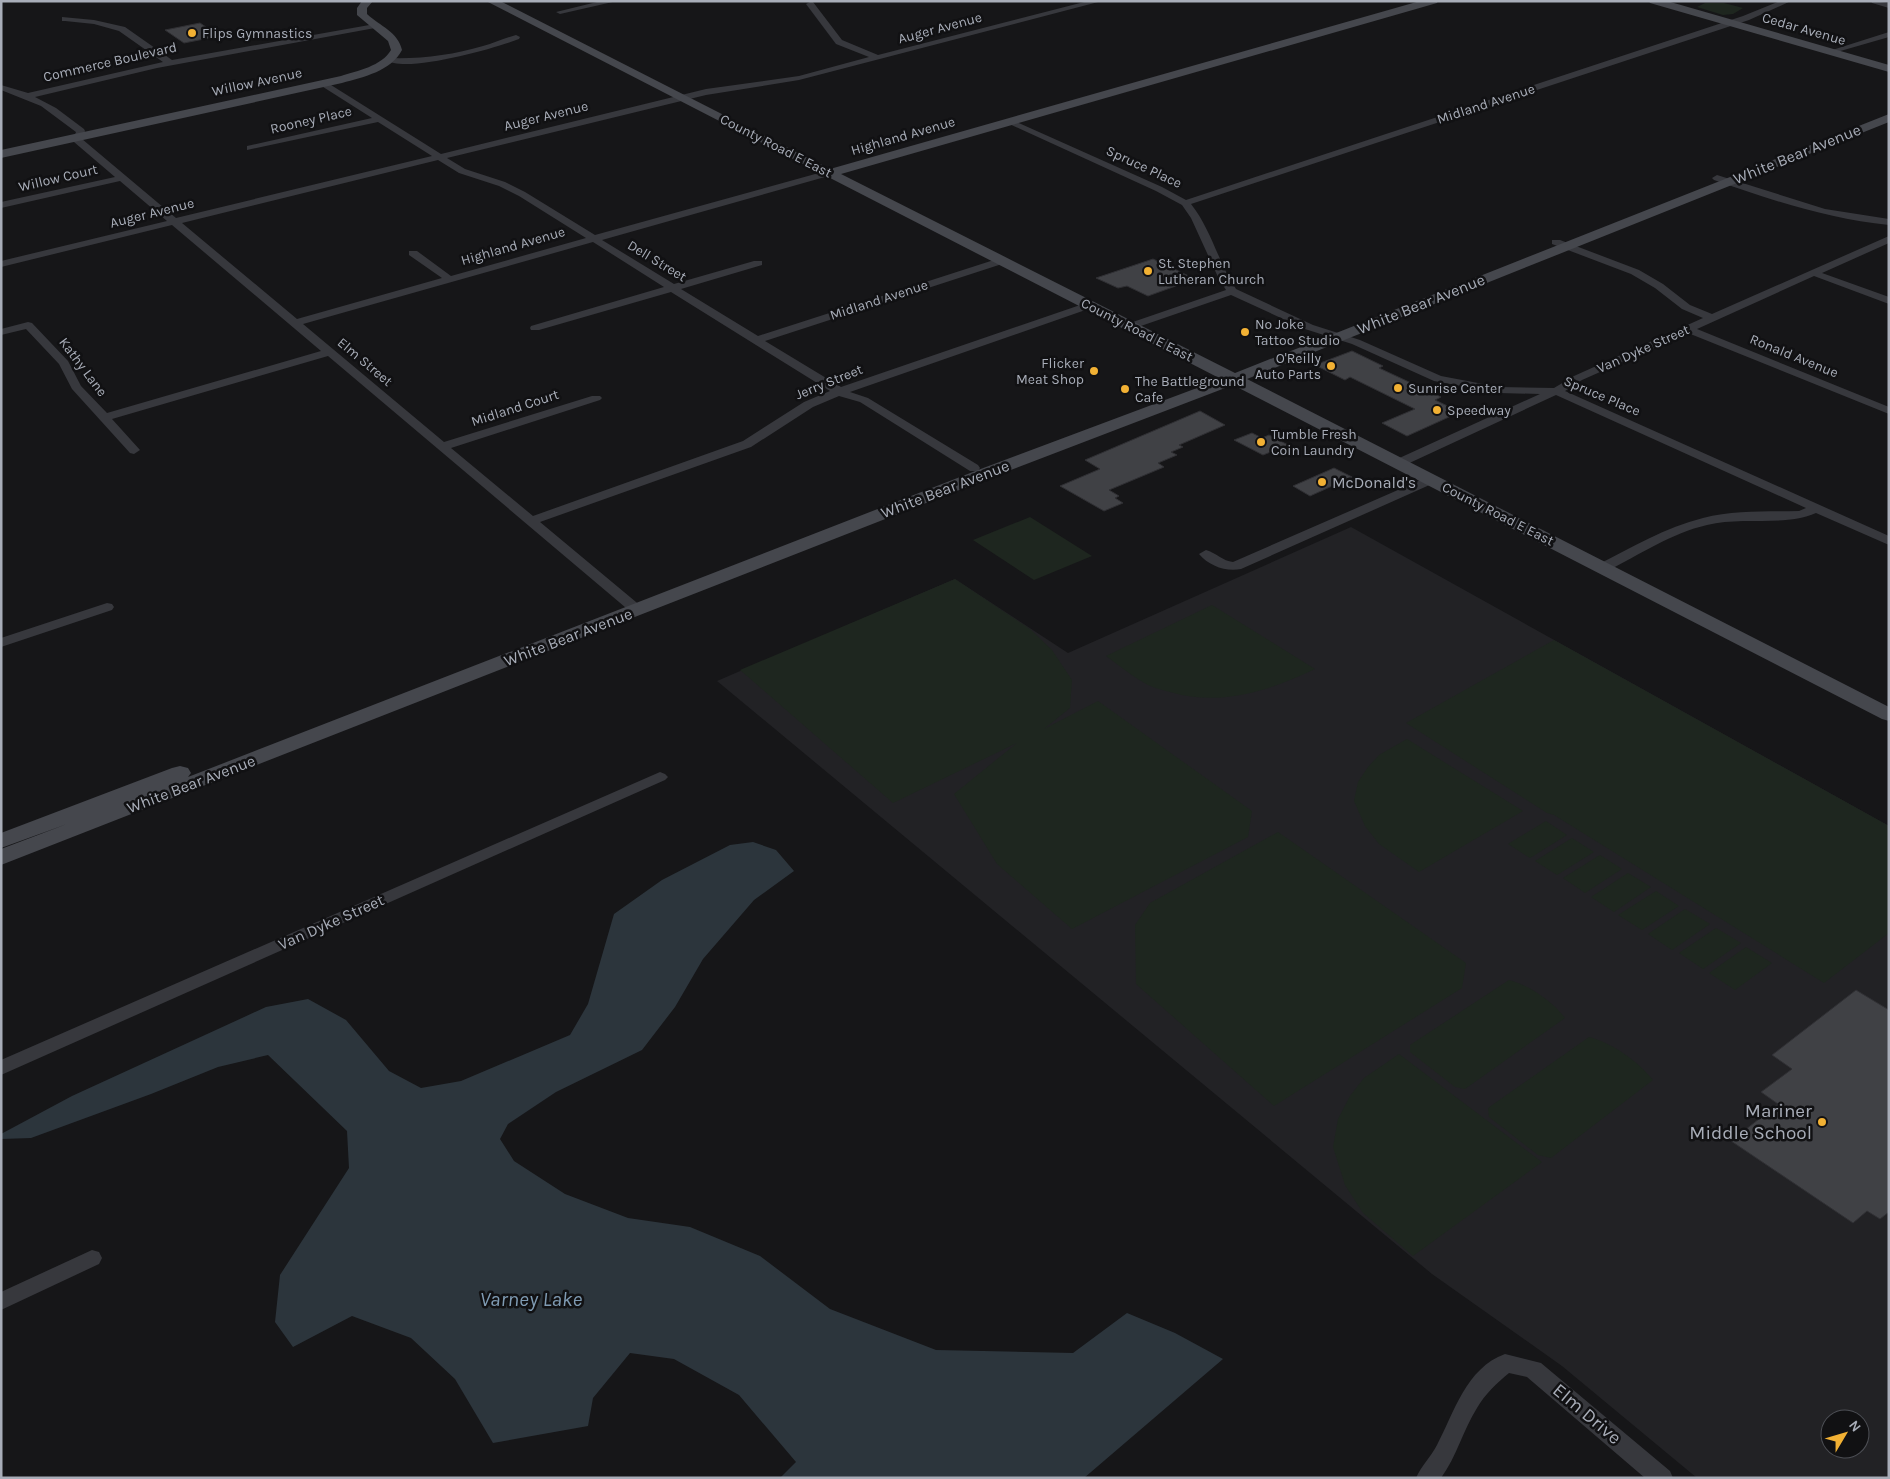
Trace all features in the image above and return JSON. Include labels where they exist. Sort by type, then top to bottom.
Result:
[{"type":"main road","points":[[368,1],[361,11],[366,18],[391,38],[396,46],[396,50],[390,60]]},
{"type":"main road","name":"County Road E East","points":[[491,1],[1131,326],[1889,715]]},
{"type":"main road","name":"Highland Avenue","points":[[829,173],[1433,1]]},
{"type":"main road","name":"Cedar Avenue","points":[[1654,1],[1889,69]]},
{"type":"main road","name":"Willow Avenue","points":[[1,154],[323,83],[366,72],[390,60]]},
{"type":"main road","name":"White Bear Avenue","points":[[1,841],[975,477],[1888,114]]},
{"type":"main road","name":"White Bear Avenue","points":[[1,858],[974,468],[1228,376]]},
{"type":"street","points":[[560,12],[613,1]]},
{"type":"street","name":"Auger Avenue","points":[[1,264],[680,98],[728,87],[799,78],[1098,1]]},
{"type":"street","name":"Midland Avenue","points":[[1184,203],[1730,23],[1787,1]]},
{"type":"street","points":[[1875,1],[1889,6]]},
{"type":"street","points":[[810,4],[834,37],[840,42],[878,58]]},
{"type":"street","points":[[65,19],[94,22],[122,29],[169,62]]},
{"type":"street","name":"Commerce Boulevard","points":[[28,96],[104,76],[169,62],[375,26]]},
{"type":"street","points":[[1830,52],[1889,34]]},
{"type":"street","name":"Willow Avenue","points":[[390,60],[431,59],[502,44],[516,37]]},
{"type":"street","name":"Dell Street","points":[[323,83],[462,171],[513,188],[840,392],[864,400],[974,468]]},
{"type":"street","name":"Elm Street","points":[[1,87],[28,96],[49,106],[59,126],[70,134],[78,136],[77,140],[121,178],[632,605]]},
{"type":"street","name":"Rooney Place","points":[[250,148],[378,119]]},
{"type":"street","name":"Spruce Place","points":[[1009,122],[1159,189],[1184,203],[1196,216],[1223,278],[1232,291],[1331,335],[1356,342],[1438,379],[1499,390],[1556,391],[1889,541]]},
{"type":"street","name":"Highland Avenue","points":[[294,323],[829,173]]},
{"type":"street","name":"Willow Court","points":[[1,205],[121,178]]},
{"type":"street","points":[[1722,180],[1812,210],[1847,217],[1889,222]]},
{"type":"street","name":"Van Dyke Street","points":[[1399,463],[1556,391],[1578,378],[1889,239]]},
{"type":"street","points":[[1561,244],[1635,272],[1659,286],[1686,307],[1712,318]]},
{"type":"street","points":[[412,253],[449,279]]},
{"type":"street","name":"Midland Avenue","points":[[757,340],[1002,261]]},
{"type":"street","points":[[536,328],[758,263]]},
{"type":"street","points":[[1814,273],[1889,301]]},
{"type":"street","points":[[1131,326],[1232,291]]},
{"type":"street","name":"Jerry Street","points":[[530,521],[747,444],[768,432],[802,407],[840,392],[1090,306]]},
{"type":"street","name":"Kathy Lane","points":[[1,332],[28,325],[64,363],[76,387],[134,450]]},
{"type":"street","name":"Ronald Avenue","points":[[1687,329],[1889,411]]},
{"type":"street","points":[[104,418],[330,352]]},
{"type":"street","name":"Midland Court","points":[[442,447],[596,398]]},
{"type":"street","points":[[1206,554],[1222,564],[1233,568],[1430,480]]},
{"type":"street","points":[[1602,568],[1669,534],[1705,521],[1748,516],[1801,515],[1816,508]]},
{"type":"street","points":[[1,643],[108,607]]},
{"type":"street","name":"Van Dyke Street","points":[[1,1068],[660,777]]},
{"type":"street","points":[[1,1302],[92,1258]]},
{"type":"street","name":"Elm Drive","points":[[1427,1478],[1448,1449],[1470,1400],[1484,1381],[1506,1363],[1533,1368],[1662,1478]]},
{"type":"shaded area","points":[[1705,3],[1724,3],[1743,8],[1733,14],[1723,15],[1697,7]]},
{"type":"shaded area","points":[[1030,517],[1092,556],[1034,580],[973,540]]},
{"type":"shaded area","points":[[1351,527],[1889,826],[1889,1478],[1697,1478],[1562,1366],[1432,1274],[717,681],[955,579],[1068,653]]},
{"type":"shaded area","points":[[955,579],[1030,629],[1052,650],[1072,680],[1070,708],[1044,729],[1098,701],[1252,811],[1248,837],[1072,929],[997,864],[954,794],[1017,743],[893,803],[740,670]]},
{"type":"shaded area","points":[[1212,605],[1315,669],[1262,690],[1226,697],[1208,698],[1189,696],[1150,686],[1106,656]]},
{"type":"shaded area","points":[[1554,640],[1889,826],[1889,933],[1824,983],[1554,815],[1547,813],[1406,723]]},
{"type":"shaded area","points":[[1407,739],[1523,811],[1419,872],[1379,844],[1365,826],[1354,801],[1358,782],[1368,767],[1379,755]]},
{"type":"shaded area","points":[[1546,821],[1567,835],[1530,858],[1508,844]]},
{"type":"shaded area","points":[[1278,832],[1466,963],[1462,988],[1274,1106],[1136,984],[1135,925],[1150,903]]},
{"type":"shaded area","points":[[1572,838],[1594,852],[1557,875],[1535,861]]},
{"type":"shaded area","points":[[1600,855],[1622,869],[1585,893],[1563,878]]},
{"type":"shaded area","points":[[1628,873],[1651,887],[1614,912],[1591,897]]},
{"type":"shaded area","points":[[1656,891],[1679,906],[1642,930],[1618,915]]},
{"type":"shaded area","points":[[1685,909],[1710,924],[1672,950],[1648,934]]},
{"type":"shaded area","points":[[1716,928],[1741,943],[1703,969],[1679,953]]},
{"type":"shaded area","points":[[1746,947],[1772,963],[1735,990],[1709,973]]},
{"type":"shaded area","points":[[1509,980],[1517,982],[1540,995],[1565,1018],[1465,1089],[1455,1087],[1410,1052],[1410,1045]]},
{"type":"shaded area","points":[[1589,1037],[1607,1044],[1624,1054],[1640,1066],[1653,1080],[1551,1158],[1538,1155],[1489,1117],[1488,1108]]},
{"type":"shaded area","points":[[1399,1054],[1542,1162],[1413,1256],[1363,1213],[1345,1185],[1333,1147],[1338,1119],[1350,1096],[1364,1078]]},
{"type":"water","name":"Varney Lake","points":[[753,842],[776,850],[794,871],[754,900],[703,959],[675,1007],[642,1050],[556,1092],[508,1124],[500,1139],[514,1161],[565,1194],[628,1218],[690,1227],[760,1256],[830,1309],[936,1350],[1073,1353],[1127,1313],[1175,1333],[1223,1359],[1084,1478],[780,1478],[796,1462],[739,1395],[674,1359],[630,1353],[593,1398],[588,1426],[493,1443],[455,1379],[411,1338],[352,1316],[293,1347],[275,1322],[280,1275],[349,1168],[347,1131],[268,1055],[218,1067],[31,1138],[1,1139],[1,1134],[72,1096],[266,1007],[308,999],[346,1020],[389,1071],[421,1088],[461,1081],[570,1035],[588,1004],[614,914],[662,880],[730,845]]},
{"type":"building","name":"Flips Gymnastics","points":[[200,23],[219,36],[184,43],[165,30]]},
{"type":"building","name":"St. Stephen Lutheran Church","points":[[1153,259],[1195,279],[1148,296],[1127,286],[1118,288],[1096,278]]},
{"type":"building","name":"Sunrise Center","points":[[1352,351],[1383,366],[1379,368],[1441,397],[1435,400],[1460,412],[1407,436],[1382,423],[1415,409],[1350,377],[1345,380],[1315,365]]},
{"type":"building","points":[[1200,411],[1225,425],[1179,445],[1183,447],[1171,452],[1177,455],[1158,463],[1164,467],[1109,490],[1119,496],[1115,498],[1123,503],[1104,511],[1060,486],[1100,469],[1085,460]]},
{"type":"building","name":"Tumble Fresh Coin Laundry","points":[[1252,433],[1262,438],[1269,435],[1288,445],[1263,455],[1234,440]]},
{"type":"building","name":"McDonald's","points":[[1334,468],[1352,477],[1310,496],[1293,486]]},
{"type":"building","name":"Mariner Middle School","points":[[1856,990],[1889,1010],[1889,1212],[1880,1219],[1867,1211],[1853,1223],[1731,1141],[1778,1104],[1761,1092],[1792,1069],[1772,1055]]},
{"type":"place","name":"Flips Gymnastics","points":[[192,33]]},
{"type":"place","name":"St. Stephen Lutheran Church","points":[[1148,271]]},
{"type":"place","name":"No Joke Tattoo Studio","points":[[1245,332]]},
{"type":"place","name":"O'Reilly Auto Parts","points":[[1331,366]]},
{"type":"place","name":"Flicker Meat Shop","points":[[1094,371]]},
{"type":"place","name":"Sunrise Center","points":[[1398,388]]},
{"type":"place","name":"The Battleground Cafe","points":[[1125,389]]},
{"type":"place","name":"Speedway","points":[[1437,410]]},
{"type":"place","name":"Tumble Fresh Coin Laundry","points":[[1261,442]]},
{"type":"place","name":"McDonald's","points":[[1322,482]]},
{"type":"place","name":"Mariner Middle School","points":[[1822,1122]]}]
